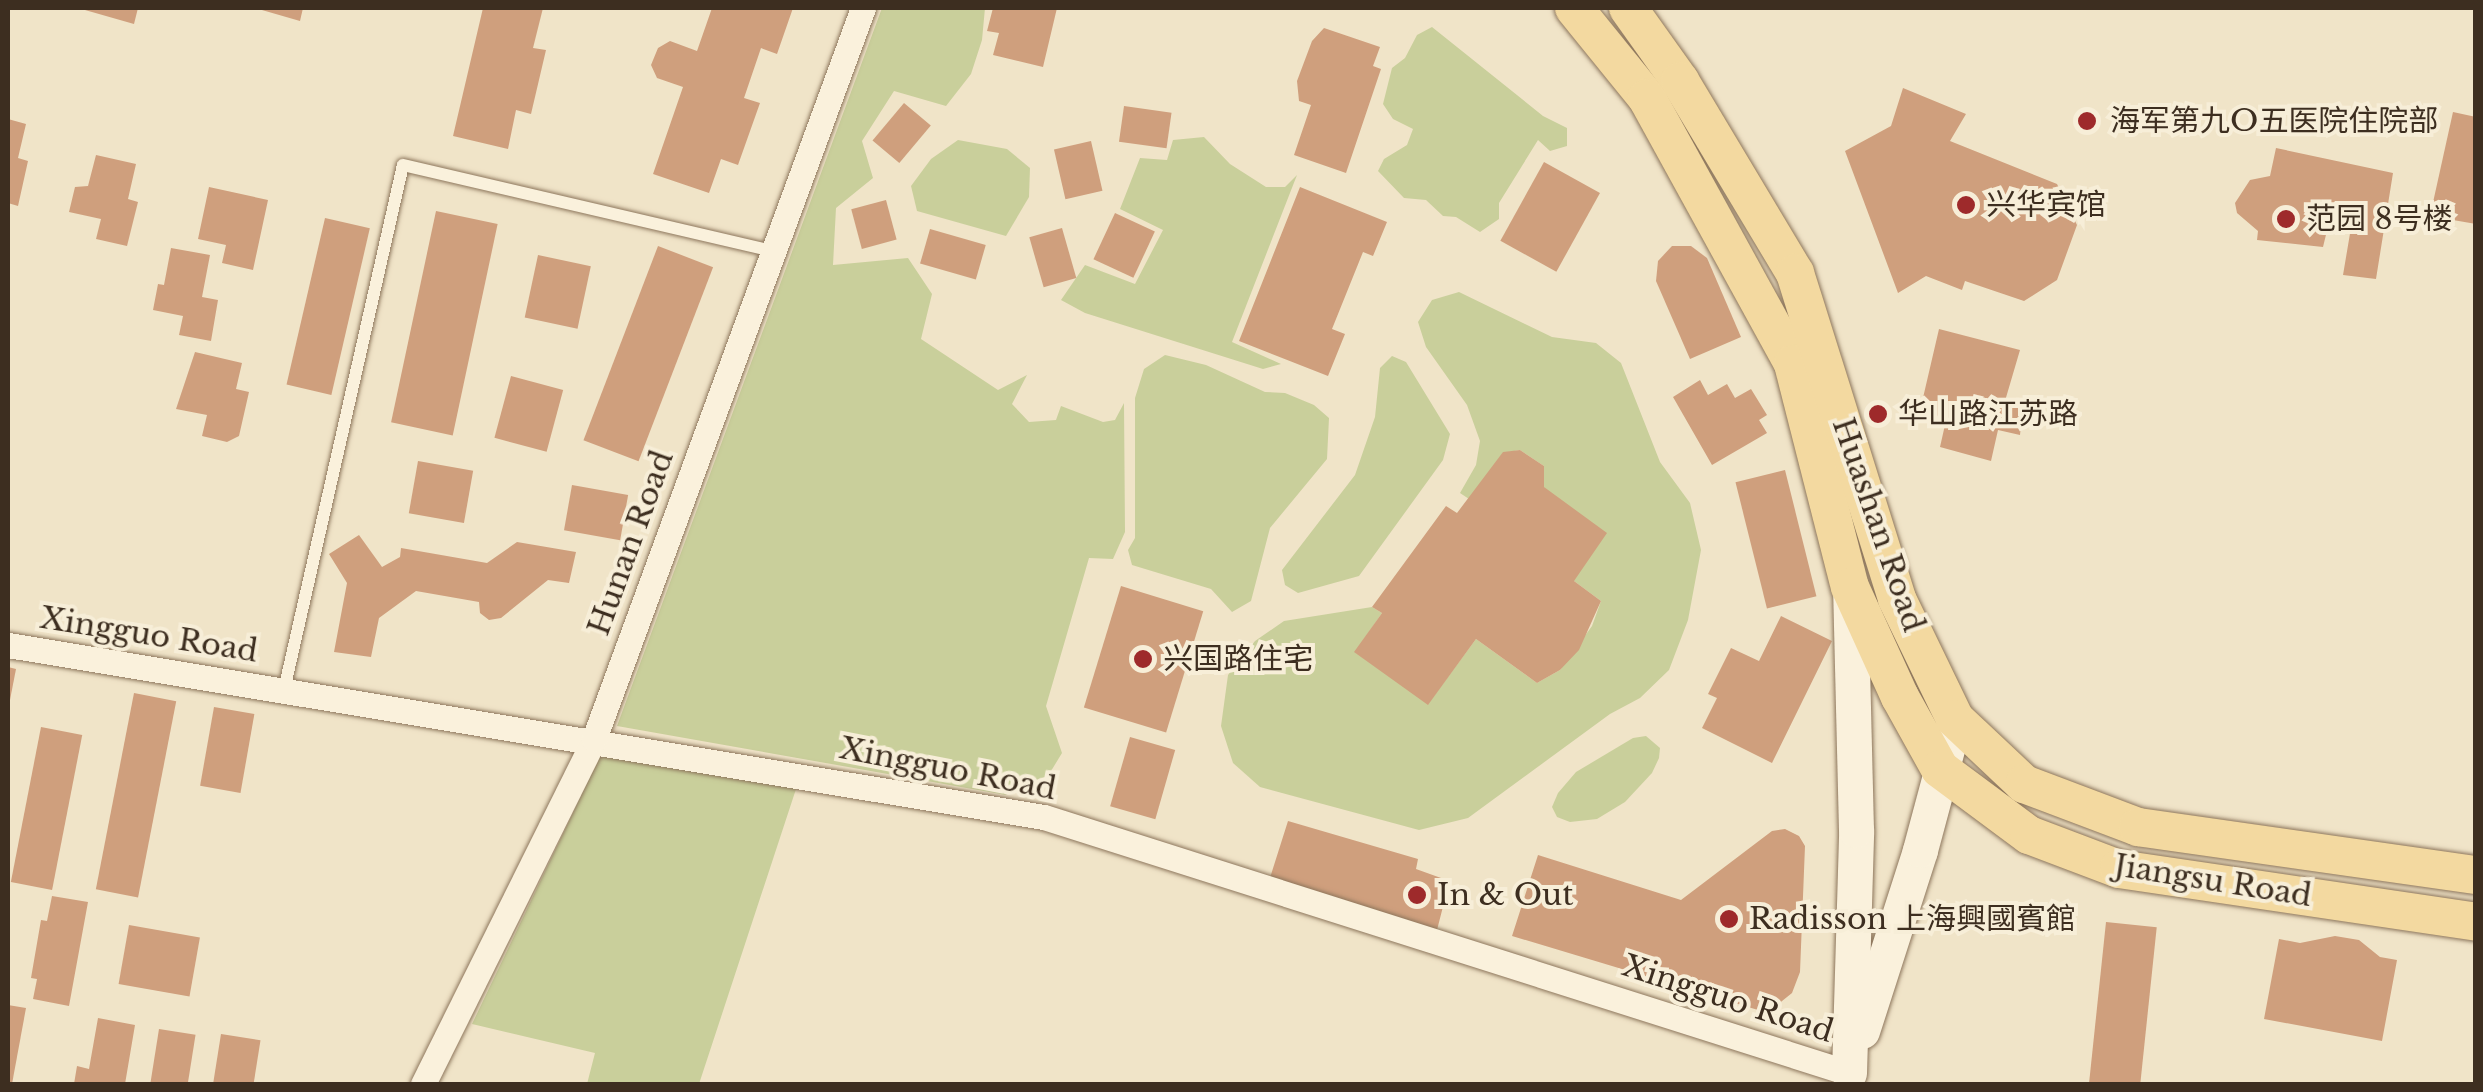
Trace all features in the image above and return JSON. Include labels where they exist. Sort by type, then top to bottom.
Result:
[{"type":"main road","name":"Huashan Road","points":[[1574,8],[1647,98],[1792,364],[1850,587],[1856,830],[1847,1079]]},
{"type":"main road","name":"Huashan Road","points":[[1628,8],[1680,81],[1795,274],[1897,599],[1955,719]]},
{"type":"main road","name":"Jiangsu Road","points":[[1850,587],[1900,696],[1940,769],[2029,835],[2118,869],[2476,922]]},
{"type":"main road","name":"Jiangsu Road","points":[[1955,719],[2024,784],[2138,827],[2476,875]]},
{"type":"main road","points":[[1847,1079],[1920,850],[1955,719]]},
{"type":"street","name":"Hunan Road","points":[[423,1084],[594,739],[863,8]]},
{"type":"street","name":"Xingguo Road","points":[[8,645],[594,739],[1044,817],[1847,1079]]},
{"type":"lane","points":[[284,690],[403,166],[773,251]]},
{"type":"green space","points":[[882,8],[985,8],[982,40],[971,74],[946,106],[894,91],[862,141],[873,178],[836,208],[833,265],[908,258],[932,294],[921,339],[998,390],[1027,375],[1012,404],[1029,422],[1056,420],[1061,406],[1103,422],[1115,420],[1124,403],[1125,532],[1113,559],[1089,558],[1046,706],[1062,753],[1048,776],[1015,787],[1006,795],[617,726]]},
{"type":"green space","points":[[1432,27],[1543,116],[1567,128],[1567,146],[1550,151],[1538,140],[1499,203],[1499,219],[1480,232],[1456,217],[1443,216],[1426,200],[1404,198],[1378,171],[1384,159],[1407,145],[1413,129],[1393,119],[1383,104],[1392,68],[1405,58],[1417,35]]},
{"type":"green space","points":[[1204,137],[1230,164],[1266,187],[1285,187],[1297,175],[1232,342],[1281,364],[1263,369],[1085,313],[1061,300],[1085,265],[1135,284],[1163,230],[1120,209],[1140,158],[1167,160],[1173,140]]},
{"type":"green space","points":[[958,140],[1007,149],[1030,168],[1029,197],[1006,236],[917,211],[911,186],[931,159]]},
{"type":"green space","points":[[1459,292],[1552,337],[1596,343],[1621,363],[1660,462],[1690,503],[1701,550],[1688,620],[1669,670],[1640,698],[1610,714],[1468,818],[1419,830],[1260,787],[1233,763],[1221,726],[1228,675],[1255,641],[1284,621],[1372,607],[1382,613],[1355,652],[1428,704],[1476,639],[1537,683],[1560,670],[1592,626],[1601,601],[1574,581],[1544,487],[1544,466],[1520,450],[1503,453],[1469,499],[1460,493],[1476,465],[1480,441],[1467,405],[1426,347],[1418,322],[1432,300]]},
{"type":"green space","points":[[1165,355],[1206,365],[1265,392],[1285,393],[1314,405],[1329,418],[1327,459],[1270,528],[1251,601],[1232,612],[1211,589],[1132,565],[1128,550],[1135,538],[1135,398],[1144,369]]},
{"type":"green space","points":[[1392,356],[1406,362],[1450,434],[1443,460],[1359,576],[1298,593],[1285,585],[1282,570],[1355,475],[1375,417],[1380,368]]},
{"type":"green space","points":[[1646,736],[1660,748],[1659,758],[1652,773],[1625,802],[1597,819],[1570,822],[1557,817],[1552,807],[1576,772],[1633,738]]},
{"type":"green space","points":[[602,752],[797,786],[699,1084],[587,1084],[595,1053],[472,1024]]},
{"type":"building","points":[[78,8],[138,8],[134,24]]},
{"type":"building","points":[[255,8],[303,8],[300,21]]},
{"type":"building","points":[[483,8],[543,8],[533,48],[546,50],[531,114],[516,110],[508,149],[453,136]]},
{"type":"building","points":[[712,8],[793,8],[777,54],[761,48],[744,98],[760,103],[738,165],[721,159],[709,193],[653,174],[683,87],[657,78],[651,65],[658,48],[670,41],[697,51]]},
{"type":"building","points":[[993,8],[1057,8],[1043,67],[993,55],[999,33],[987,31]]},
{"type":"building","points":[[1324,28],[1380,47],[1373,66],[1381,69],[1346,173],[1294,155],[1311,105],[1299,101],[1297,81],[1312,41]]},
{"type":"building","name":"兴华宾馆","points":[[1903,88],[1966,114],[1950,141],[2057,184],[2077,225],[2057,280],[2024,301],[1965,281],[1962,290],[1926,276],[1898,293],[1845,151],[1891,126]]},
{"type":"building","points":[[904,103],[931,125],[899,163],[873,141]]},
{"type":"building","points":[[1124,106],[1172,113],[1167,148],[1119,142]]},
{"type":"building","points":[[2453,112],[2476,117],[2476,224],[2430,216]]},
{"type":"building","points":[[8,119],[26,124],[18,158],[28,161],[18,206],[8,203]]},
{"type":"building","points":[[1091,141],[1102,191],[1065,199],[1054,150]]},
{"type":"building","name":"范园 8号楼","points":[[2276,148],[2393,173],[2376,279],[2343,275],[2355,204],[2334,202],[2323,247],[2257,240],[2258,231],[2237,213],[2235,203],[2250,180],[2270,176]]},
{"type":"building","points":[[96,155],[136,164],[128,199],[138,202],[127,246],[96,239],[101,219],[69,212],[75,187],[88,186]]},
{"type":"building","points":[[1544,162],[1600,193],[1556,272],[1500,241]]},
{"type":"building","points":[[209,187],[268,200],[253,270],[222,263],[226,245],[198,239]]},
{"type":"building","points":[[1300,187],[1387,222],[1373,256],[1363,252],[1332,329],[1345,334],[1328,376],[1239,341]]},
{"type":"building","points":[[886,200],[897,240],[862,249],[851,209]]},
{"type":"building","points":[[436,211],[498,224],[453,435],[391,422]]},
{"type":"building","points":[[1115,213],[1155,232],[1133,278],[1093,259]]},
{"type":"building","points":[[325,218],[370,228],[331,395],[287,385]]},
{"type":"building","points":[[1062,228],[1076,278],[1044,287],[1029,237]]},
{"type":"building","points":[[930,229],[986,245],[976,280],[920,264]]},
{"type":"building","points":[[658,246],[713,267],[639,461],[583,440]]},
{"type":"building","points":[[1672,246],[1691,246],[1707,258],[1741,337],[1690,359],[1656,281],[1658,261]]},
{"type":"building","points":[[171,248],[210,255],[202,297],[218,300],[211,341],[179,335],[183,316],[153,310],[158,284],[164,285]]},
{"type":"building","points":[[538,255],[591,266],[578,329],[525,318]]},
{"type":"building","points":[[1939,329],[2020,350],[2005,401],[2023,405],[2020,435],[1998,430],[1991,461],[1940,447],[1947,416],[1919,415]]},
{"type":"building","points":[[195,352],[242,363],[236,389],[249,392],[239,436],[227,442],[202,436],[207,415],[176,409]]},
{"type":"building","points":[[511,376],[563,390],[547,452],[494,438]]},
{"type":"building","points":[[1700,380],[1708,395],[1727,384],[1735,398],[1751,389],[1767,415],[1759,420],[1767,433],[1712,465],[1673,397]]},
{"type":"building","points":[[1520,450],[1544,466],[1544,487],[1607,533],[1574,581],[1601,601],[1579,650],[1560,670],[1537,683],[1476,639],[1428,705],[1354,652],[1382,613],[1372,607],[1446,506],[1457,513],[1503,452]]},
{"type":"building","points":[[418,461],[473,471],[464,523],[409,513]]},
{"type":"building","points":[[1785,470],[1816,596],[1767,608],[1736,482]]},
{"type":"building","points":[[572,485],[628,495],[620,540],[564,530]]},
{"type":"building","points":[[359,535],[382,567],[400,557],[401,548],[487,563],[517,542],[576,552],[569,583],[548,580],[501,618],[489,620],[480,613],[479,602],[416,591],[379,618],[371,657],[334,652],[347,583],[329,554]]},
{"type":"building","name":"兴国路住宅","points":[[1121,586],[1203,611],[1166,733],[1084,707]]},
{"type":"building","points":[[1781,616],[1832,641],[1772,763],[1702,728],[1717,698],[1708,694],[1731,648],[1759,661]]},
{"type":"building","points":[[8,667],[16,669],[9,705],[8,705]]},
{"type":"building","points":[[134,693],[176,701],[138,898],[96,889]]},
{"type":"building","points":[[214,707],[254,714],[240,793],[200,786]]},
{"type":"building","points":[[41,727],[82,735],[52,890],[11,882]]},
{"type":"building","points":[[1130,737],[1175,750],[1155,819],[1110,806]]},
{"type":"building","points":[[1288,821],[1418,859],[1416,869],[1441,878],[1447,891],[1437,930],[1269,881]]},
{"type":"building","name":"Radisson 上海興國賓館","points":[[1785,829],[1799,836],[1805,846],[1800,972],[1792,993],[1777,1005],[1758,1010],[1512,936],[1538,855],[1681,900],[1772,831]]},
{"type":"building","points":[[52,896],[88,902],[69,1006],[33,999],[37,979],[31,978],[41,920],[47,921]]},
{"type":"building","points":[[2106,922],[2157,927],[2140,1084],[2089,1084]]},
{"type":"building","points":[[129,925],[200,938],[189,997],[119,984]]},
{"type":"building","points":[[2335,936],[2359,940],[2380,957],[2397,960],[2382,1041],[2264,1019],[2279,939],[2300,943]]},
{"type":"building","points":[[8,1005],[26,1008],[12,1084],[8,1084]]},
{"type":"building","points":[[98,1018],[135,1025],[125,1084],[74,1084],[77,1066],[89,1069]]},
{"type":"building","points":[[159,1029],[196,1035],[188,1084],[150,1084]]},
{"type":"building","points":[[221,1034],[261,1040],[254,1084],[213,1084]]},
{"type":"place","name":"海军第九O五医院住院部","points":[[2087,121]]},
{"type":"place","name":"兴华宾馆","points":[[1966,205]]},
{"type":"place","name":"范园 8号楼","points":[[2286,219]]},
{"type":"place","name":"华山路江苏路","points":[[1878,414]]},
{"type":"place","name":"兴国路住宅","points":[[1143,659]]},
{"type":"place","name":"In & Out","points":[[1417,895]]},
{"type":"place","name":"Radisson 上海興國賓館","points":[[1729,919]]}]
